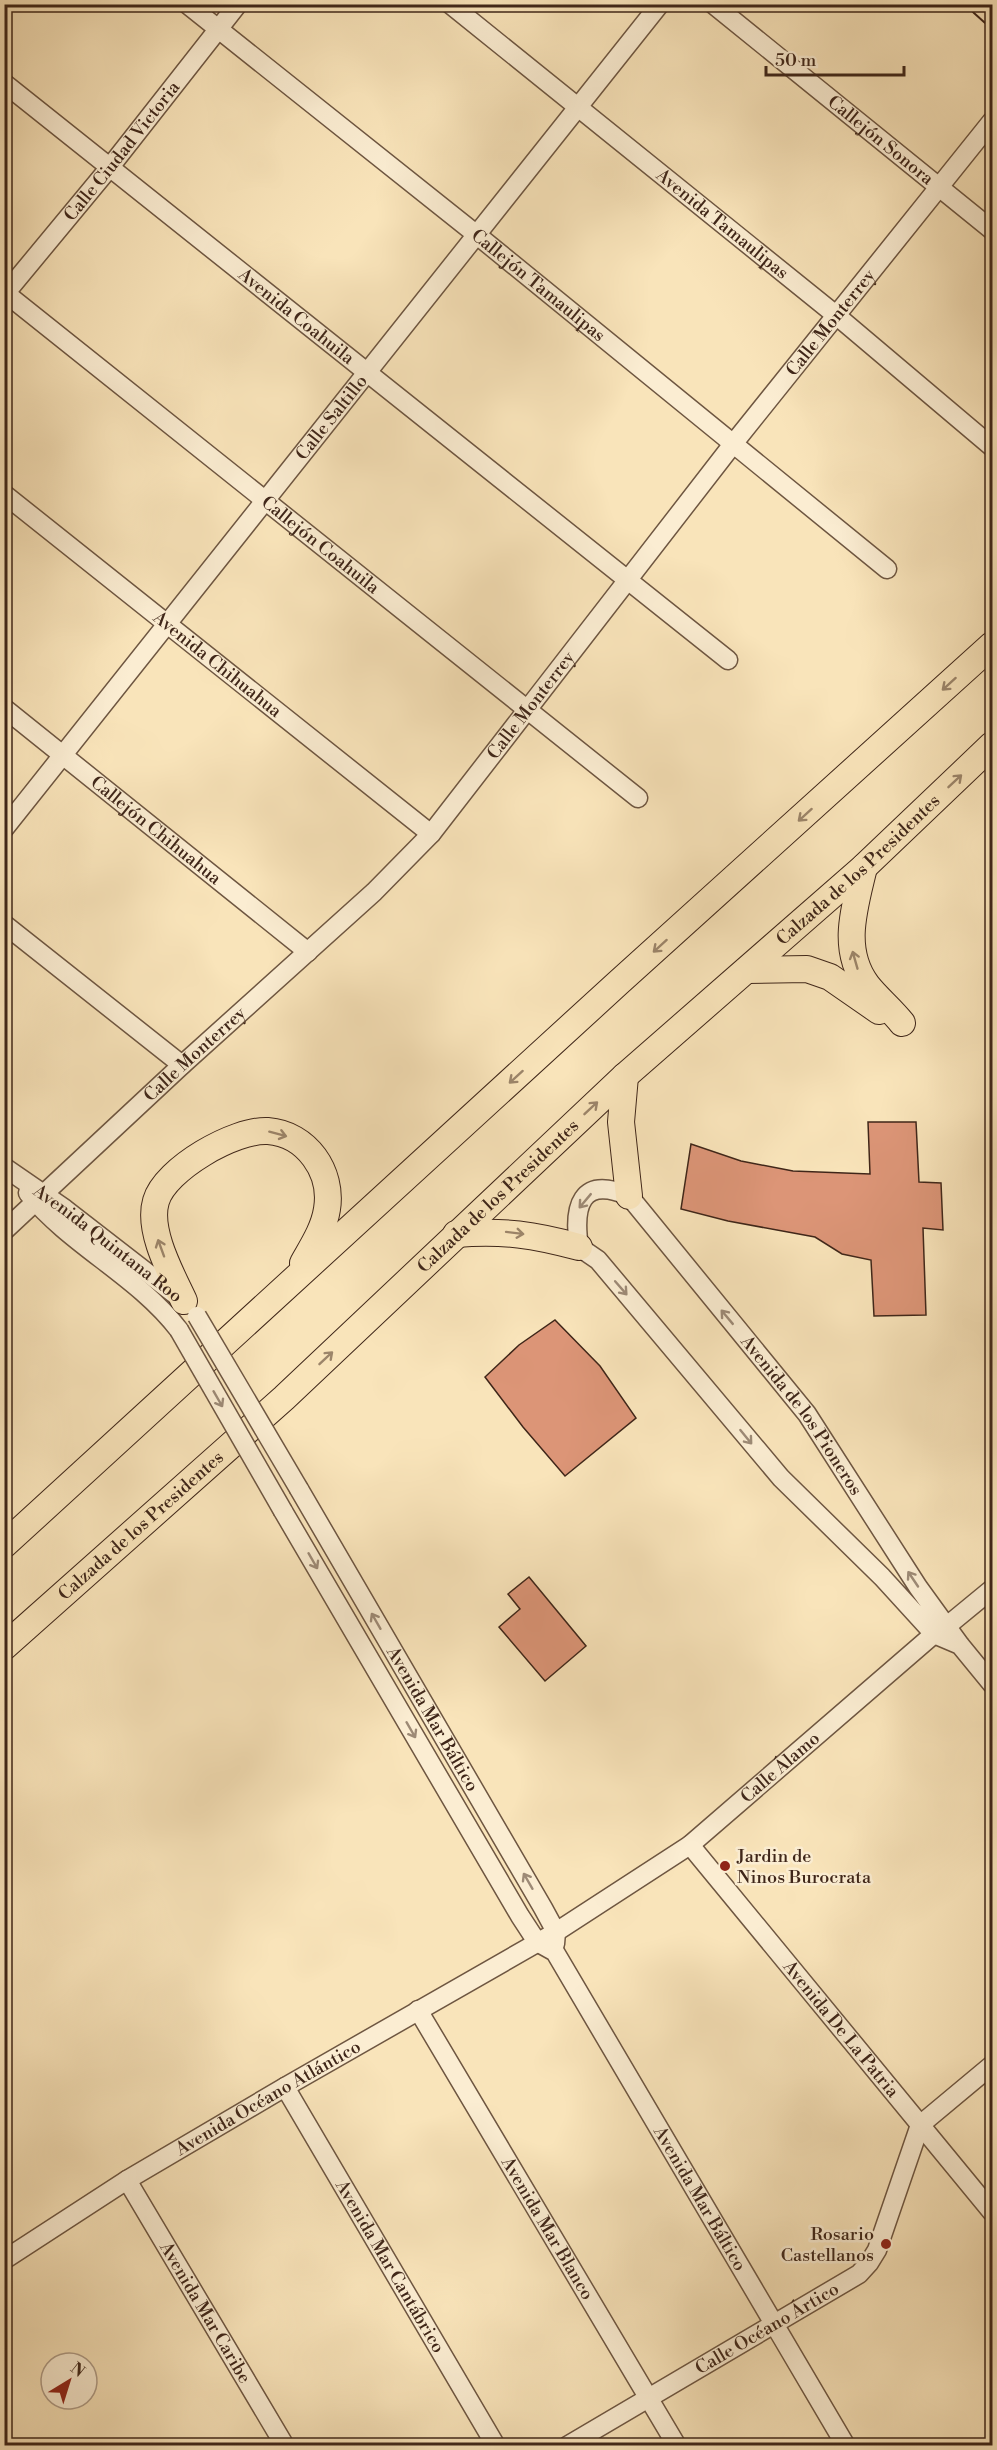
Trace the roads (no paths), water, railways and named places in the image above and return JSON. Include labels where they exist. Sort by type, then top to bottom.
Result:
[{"type":"highway","points":[[4,1545],[993,645]]},
{"type":"highway","name":"Calzada de los Presidentes","points":[[4,1647],[284,1398],[625,1076],[864,867],[993,746]]},
{"type":"highway","points":[[747,970],[807,969],[830,977],[880,1012],[902,1023],[888,1005],[868,986],[856,967],[850,928],[864,867]]},
{"type":"highway","points":[[625,1076],[621,1122],[629,1196]]},
{"type":"highway","points":[[191,1309],[158,1239],[156,1202],[165,1185],[188,1163],[218,1145],[250,1134],[267,1131],[286,1135],[306,1146],[321,1165],[327,1183],[327,1209],[320,1231],[293,1281]]},
{"type":"highway","points":[[456,1234],[493,1231],[518,1233],[579,1247]]},
{"type":"main road","points":[[982,4],[993,13]]},
{"type":"street","name":"Callejón Tamaulipas","points":[[188,4],[477,235],[887,569]]},
{"type":"street","name":"Calle Ciudad Victoria","points":[[5,293],[110,167],[238,4]]},
{"type":"street","name":"Avenida Tamaulipas","points":[[450,4],[837,316],[993,447]]},
{"type":"street","name":"Calle Saltillo","points":[[4,829],[660,4]]},
{"type":"street","name":"Callejón Sonora","points":[[713,4],[993,230]]},
{"type":"street","name":"Avenida Coahuila","points":[[4,83],[728,660]]},
{"type":"street","name":"Calle Monterrey","points":[[4,1231],[182,1065],[374,892],[431,834],[733,444],[993,121]]},
{"type":"street","name":"Callejón Coahuila","points":[[5,293],[638,798]]},
{"type":"street","name":"Avenida Chihuahua","points":[[4,494],[431,834]]},
{"type":"street","name":"Callejón Chihuahua","points":[[4,708],[308,952]]},
{"type":"street","points":[[4,924],[182,1065]]},
{"type":"street","name":"Avenida Quintana Roo","points":[[9,1171],[41,1198],[179,1330],[283,1511]]},
{"type":"street","points":[[629,1196],[603,1189],[591,1193],[582,1200],[577,1211],[576,1224],[579,1247],[598,1260],[781,1478],[940,1630],[960,1646],[993,1684]]},
{"type":"street","name":"Avenida de los Pioneros","points":[[629,1196],[807,1414],[842,1466],[940,1630]]},
{"type":"street","name":"Avenida Quintana Roo","points":[[41,1198],[191,1309]]},
{"type":"street","name":"Avenida Mar Báltico","points":[[191,1309],[299,1489],[556,1932]]},
{"type":"street","name":"Avenida Mar Báltico","points":[[283,1511],[520,1916],[537,1942],[555,1952],[846,2445]]},
{"type":"street","points":[[851,1545],[869,1539],[876,1525]]},
{"type":"street","name":"Calle Álamo","points":[[537,1942],[690,1845],[940,1630],[993,1589]]},
{"type":"street","name":"Avenida De La Patria","points":[[690,1845],[993,2212]]},
{"type":"street","points":[[555,1952],[556,1932]]},
{"type":"street","name":"Avenida Océano Atlántico","points":[[4,2260],[127,2180],[537,1942]]},
{"type":"street","name":"Avenida Mar Blanco","points":[[418,2010],[677,2445]]},
{"type":"street","points":[[920,2125],[993,2065]]},
{"type":"street","name":"Avenida Mar Cantábrico","points":[[285,2087],[496,2445]]},
{"type":"street","name":"Calle Océano Ártico","points":[[567,2445],[859,2274],[877,2250],[920,2125]]},
{"type":"street","name":"Avenida Mar Caribe","points":[[127,2180],[285,2445]]},
{"type":"place","name":"Jardin de Ninos Burocrata","points":[[725,1866]]},
{"type":"place","name":"Rosario Castellanos","points":[[886,2244]]}]
